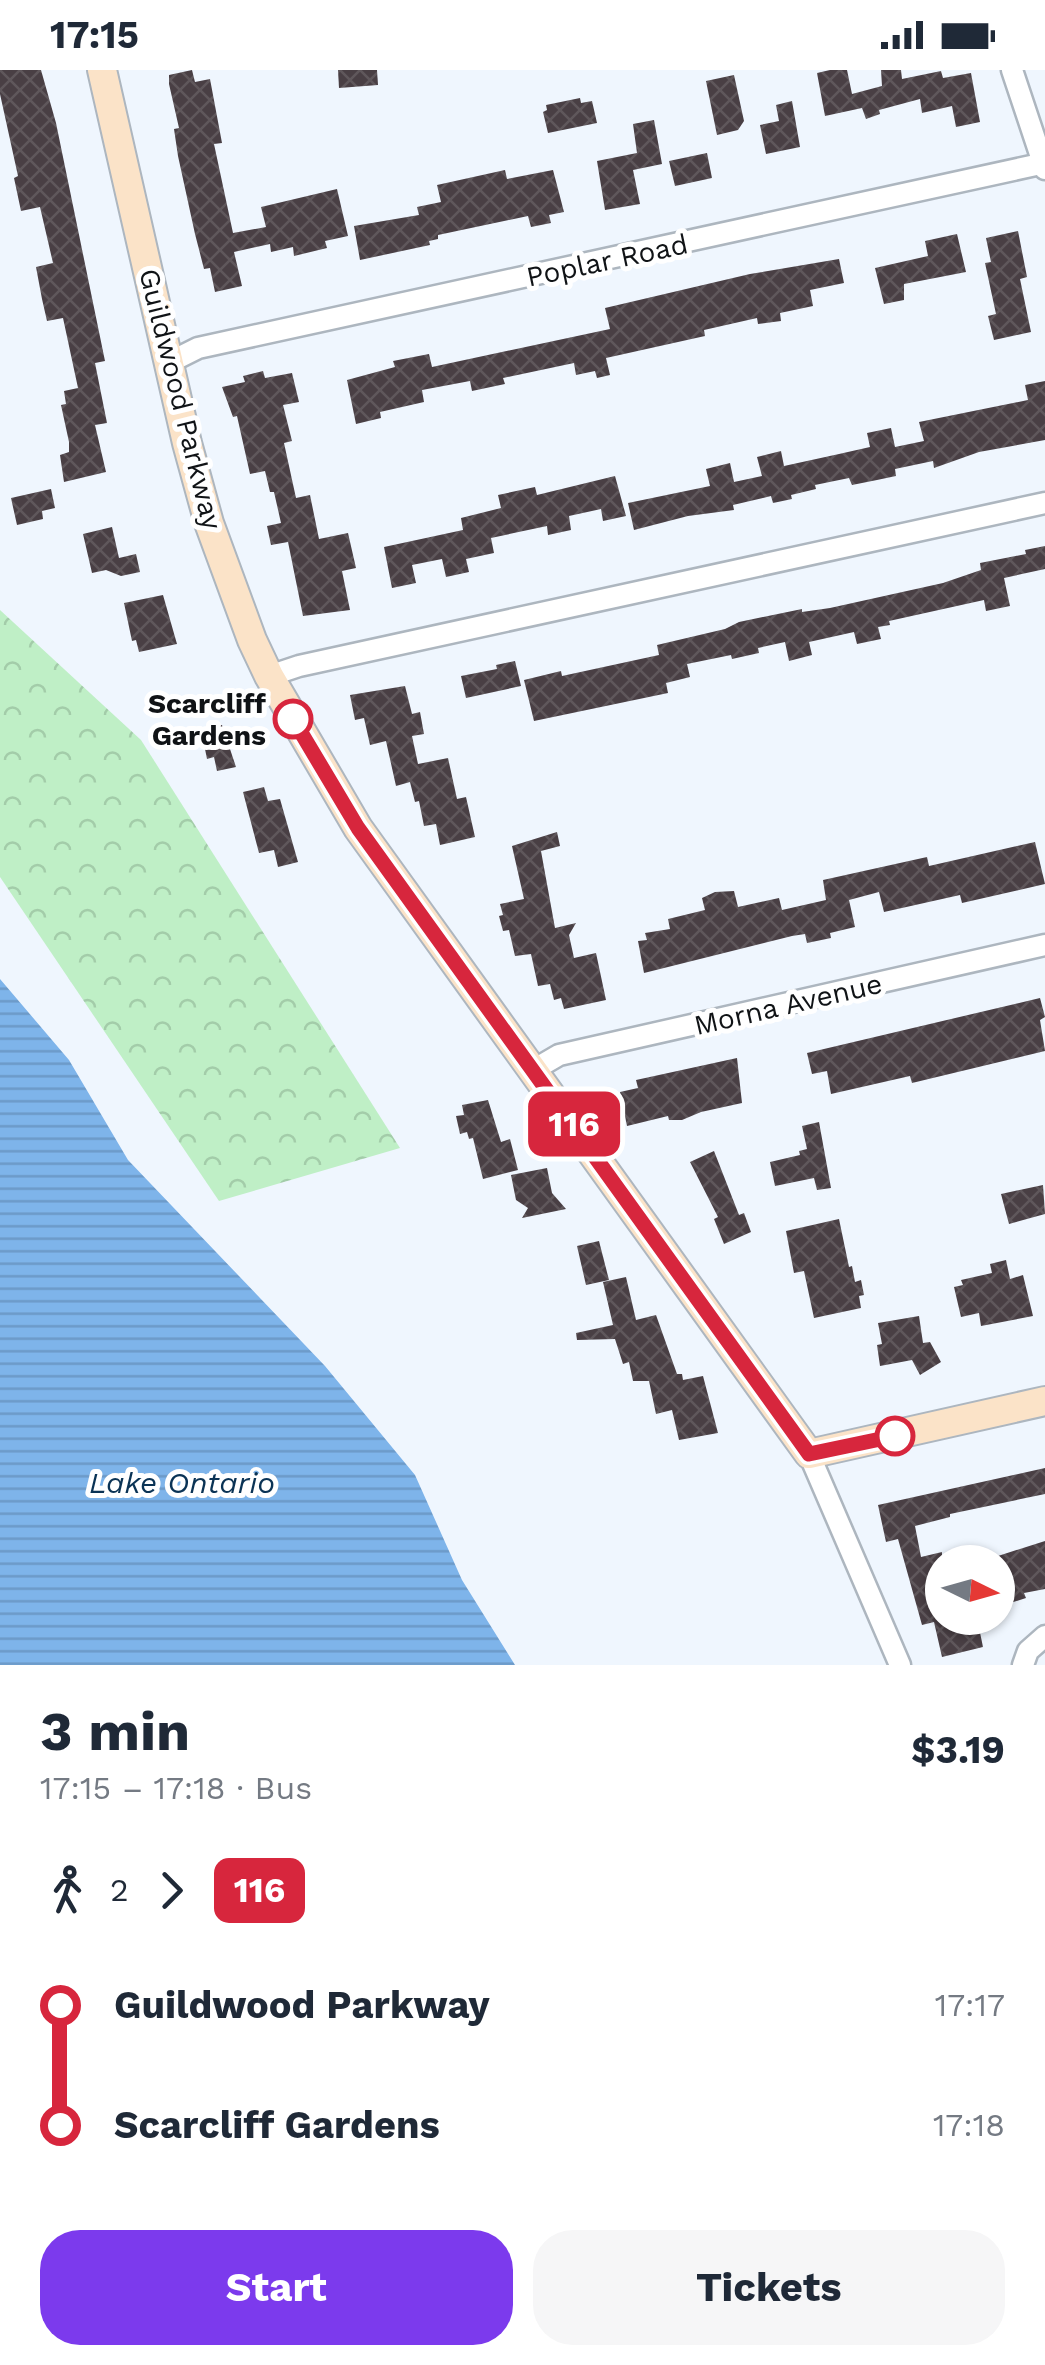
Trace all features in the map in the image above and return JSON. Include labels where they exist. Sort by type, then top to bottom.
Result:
[{"type":"street","name":"Guildwood Parkway","points":[[102,70],[187,443],[209,522],[252,640],[270,676],[358,828],[809,1454]]},
{"type":"street","points":[[1012,70],[1042,160]]},
{"type":"street","name":"Poplar Road","points":[[170,362],[198,348],[1042,160]]},
{"type":"street","points":[[270,676],[299,666],[1045,502]]},
{"type":"street","name":"Morna Avenue","points":[[534,1069],[559,1056],[1045,945]]},
{"type":"street","points":[[900,1665],[809,1454],[1045,1401]]},
{"type":"street","points":[[1024,1665],[1028,1651],[1045,1636]]},
{"type":"green space","points":[[0,610],[141,740],[400,1148],[219,1201],[0,877]]},
{"type":"water","name":"Lake Ontario","points":[[0,979],[69,1060],[128,1160],[325,1366],[415,1475],[462,1580],[515,1665],[0,1665]]},
{"type":"building","points":[[0,70],[41,70],[56,123],[105,361],[95,363],[107,423],[95,425],[106,472],[64,482],[60,455],[69,452],[69,442],[61,405],[66,404],[64,391],[78,388],[63,318],[47,321],[36,267],[53,263],[40,207],[21,211],[14,178],[18,176],[0,94]]},
{"type":"building","points":[[192,70],[195,82],[210,79],[222,143],[214,144],[233,233],[266,227],[261,207],[337,189],[348,236],[325,241],[327,248],[294,256],[293,247],[271,252],[270,244],[234,252],[242,286],[215,292],[210,268],[204,269],[195,234],[178,156],[174,129],[179,128],[169,84],[169,75]]},
{"type":"building","points":[[338,70],[377,70],[378,85],[339,88]]},
{"type":"building","points":[[847,70],[852,94],[882,86],[881,70],[901,70],[902,79],[941,71],[943,78],[971,73],[980,122],[956,127],[952,106],[922,113],[920,99],[879,110],[880,114],[866,119],[862,108],[825,116],[817,73]]},
{"type":"building","points":[[734,75],[744,121],[738,130],[717,135],[706,81]]},
{"type":"building","points":[[580,98],[581,103],[592,101],[597,123],[548,133],[543,112],[546,105]]},
{"type":"building","points":[[792,101],[800,147],[766,154],[760,125],[779,121],[776,105]]},
{"type":"building","points":[[654,120],[662,164],[633,170],[640,204],[605,210],[597,161],[637,153],[633,124]]},
{"type":"building","points":[[707,153],[712,178],[675,186],[669,161]]},
{"type":"building","points":[[505,170],[507,179],[553,170],[564,212],[549,215],[551,223],[531,227],[528,216],[438,235],[438,239],[429,241],[430,245],[360,260],[354,226],[419,215],[417,207],[441,202],[437,185]]},
{"type":"building","points":[[1018,231],[1027,277],[1020,279],[1031,332],[994,340],[988,316],[996,314],[985,263],[991,262],[986,238]]},
{"type":"building","points":[[957,234],[966,272],[904,284],[904,300],[884,304],[875,268],[928,256],[925,241]]},
{"type":"building","points":[[839,259],[844,283],[810,290],[813,306],[780,313],[781,321],[758,324],[757,318],[704,330],[705,336],[606,358],[610,375],[597,378],[595,371],[576,375],[574,363],[503,378],[505,384],[472,391],[470,381],[422,390],[424,402],[380,412],[381,418],[356,424],[347,380],[395,367],[393,361],[429,354],[432,367],[610,329],[605,308],[750,274]]},
{"type":"building","points":[[263,371],[265,378],[292,373],[299,402],[283,405],[292,441],[284,443],[296,498],[310,495],[319,539],[348,533],[356,568],[342,571],[350,610],[303,616],[288,542],[271,545],[267,526],[281,523],[274,492],[270,492],[265,471],[250,474],[237,416],[233,417],[222,387],[245,382],[243,376]]},
{"type":"building","points":[[1045,381],[1045,440],[979,452],[934,468],[933,461],[895,469],[896,476],[852,485],[849,478],[815,485],[816,489],[791,495],[792,499],[773,503],[771,496],[733,505],[734,510],[688,516],[634,530],[628,503],[710,486],[706,469],[730,463],[734,482],[762,476],[757,457],[781,451],[784,466],[870,447],[867,433],[891,428],[895,447],[924,441],[919,422],[1028,400],[1025,385]]},
{"type":"building","points":[[615,476],[626,516],[603,521],[601,509],[569,516],[571,530],[548,535],[547,526],[491,538],[494,553],[466,559],[469,572],[446,577],[442,559],[412,565],[416,583],[392,588],[384,547],[463,530],[461,518],[501,508],[498,495],[535,487],[537,495]]},
{"type":"building","points":[[51,489],[55,508],[42,511],[43,519],[17,525],[11,498]]},
{"type":"building","points":[[112,527],[119,558],[136,554],[140,572],[121,576],[106,570],[92,573],[83,534]]},
{"type":"building","points":[[1045,546],[1045,569],[1004,578],[1010,606],[986,611],[984,600],[889,621],[890,625],[878,627],[881,639],[857,644],[854,632],[809,642],[812,655],[789,661],[785,642],[758,648],[759,653],[687,664],[690,677],[666,683],[668,693],[534,721],[524,680],[659,655],[657,645],[739,622],[802,609],[830,608],[943,583],[981,570],[980,563]]},
{"type":"building","points":[[163,595],[177,644],[139,652],[136,640],[132,641],[124,603]]},
{"type":"building","points":[[515,661],[521,686],[466,698],[461,676]]},
{"type":"building","points":[[405,686],[412,714],[420,712],[424,734],[412,736],[418,764],[448,758],[457,799],[466,797],[475,837],[440,845],[436,824],[424,826],[410,782],[396,786],[386,741],[370,745],[364,718],[355,720],[350,695]]},
{"type":"building","points":[[222,725],[236,767],[217,771],[214,757],[207,759],[201,729]]},
{"type":"building","points":[[264,787],[268,801],[280,799],[298,862],[278,867],[274,850],[259,853],[243,792]]},
{"type":"building","points":[[557,832],[560,846],[541,851],[555,928],[576,923],[569,935],[574,958],[596,953],[606,1000],[564,1009],[561,998],[554,1000],[550,984],[538,986],[531,954],[515,956],[509,930],[503,931],[499,916],[503,915],[500,904],[524,899],[512,846]]},
{"type":"building","points":[[1035,842],[1045,884],[962,903],[960,895],[884,912],[879,892],[849,900],[855,927],[830,933],[831,938],[807,943],[805,934],[792,936],[644,973],[638,941],[647,940],[645,933],[670,929],[668,919],[705,910],[702,898],[715,892],[734,891],[738,907],[779,898],[782,910],[826,900],[823,880],[927,857],[929,866]]},
{"type":"building","points":[[1040,998],[1045,1017],[1040,1020],[1045,1051],[912,1083],[910,1076],[831,1094],[827,1071],[812,1074],[807,1053]]},
{"type":"building","points":[[737,1058],[742,1103],[682,1120],[669,1120],[668,1116],[627,1126],[620,1092],[638,1088],[636,1080]]},
{"type":"building","points":[[488,1100],[501,1142],[510,1139],[518,1170],[483,1179],[473,1138],[469,1139],[467,1132],[460,1134],[456,1116],[464,1115],[462,1105]]},
{"type":"building","points":[[819,1122],[831,1188],[817,1190],[814,1178],[775,1186],[770,1162],[800,1155],[799,1151],[807,1149],[802,1126]]},
{"type":"building","points":[[714,1151],[739,1215],[744,1213],[751,1232],[724,1244],[714,1219],[718,1217],[690,1162]]},
{"type":"building","points":[[547,1168],[552,1193],[566,1209],[522,1218],[528,1208],[516,1200],[511,1175]]},
{"type":"building","points":[[1043,1185],[1045,1214],[1009,1224],[1001,1194]]},
{"type":"building","points":[[839,1219],[849,1267],[852,1266],[855,1282],[861,1280],[861,1308],[814,1318],[804,1271],[794,1273],[786,1231]]},
{"type":"building","points":[[599,1241],[609,1280],[586,1285],[577,1246]]},
{"type":"building","points":[[1006,1260],[1010,1279],[1023,1275],[1033,1316],[981,1326],[979,1313],[961,1317],[954,1287],[963,1285],[961,1280],[992,1273],[990,1264]]},
{"type":"building","points":[[626,1277],[636,1320],[656,1315],[677,1374],[682,1374],[683,1380],[703,1376],[718,1433],[679,1440],[672,1410],[656,1414],[649,1381],[633,1381],[629,1362],[623,1364],[615,1339],[577,1340],[576,1333],[613,1325],[603,1282]]},
{"type":"building","points":[[919,1316],[923,1343],[930,1342],[941,1362],[920,1375],[912,1360],[880,1366],[877,1345],[882,1344],[878,1323]]},
{"type":"building","points":[[1045,1468],[1045,1494],[950,1514],[915,1526],[921,1557],[925,1556],[922,1625],[898,1539],[886,1542],[878,1505]]},
{"type":"building","points":[[1045,1541],[1045,1589],[1024,1593],[1026,1598],[1015,1602],[1015,1551]]},
{"type":"building","points":[[937,1635],[981,1635],[983,1647],[942,1657]]},
{"type":"bus line","name":"116","points":[[293,719],[358,828],[809,1454],[895,1436]]},
{"type":"place","name":"Scarcliff Gardens","points":[[293,719]]}]
